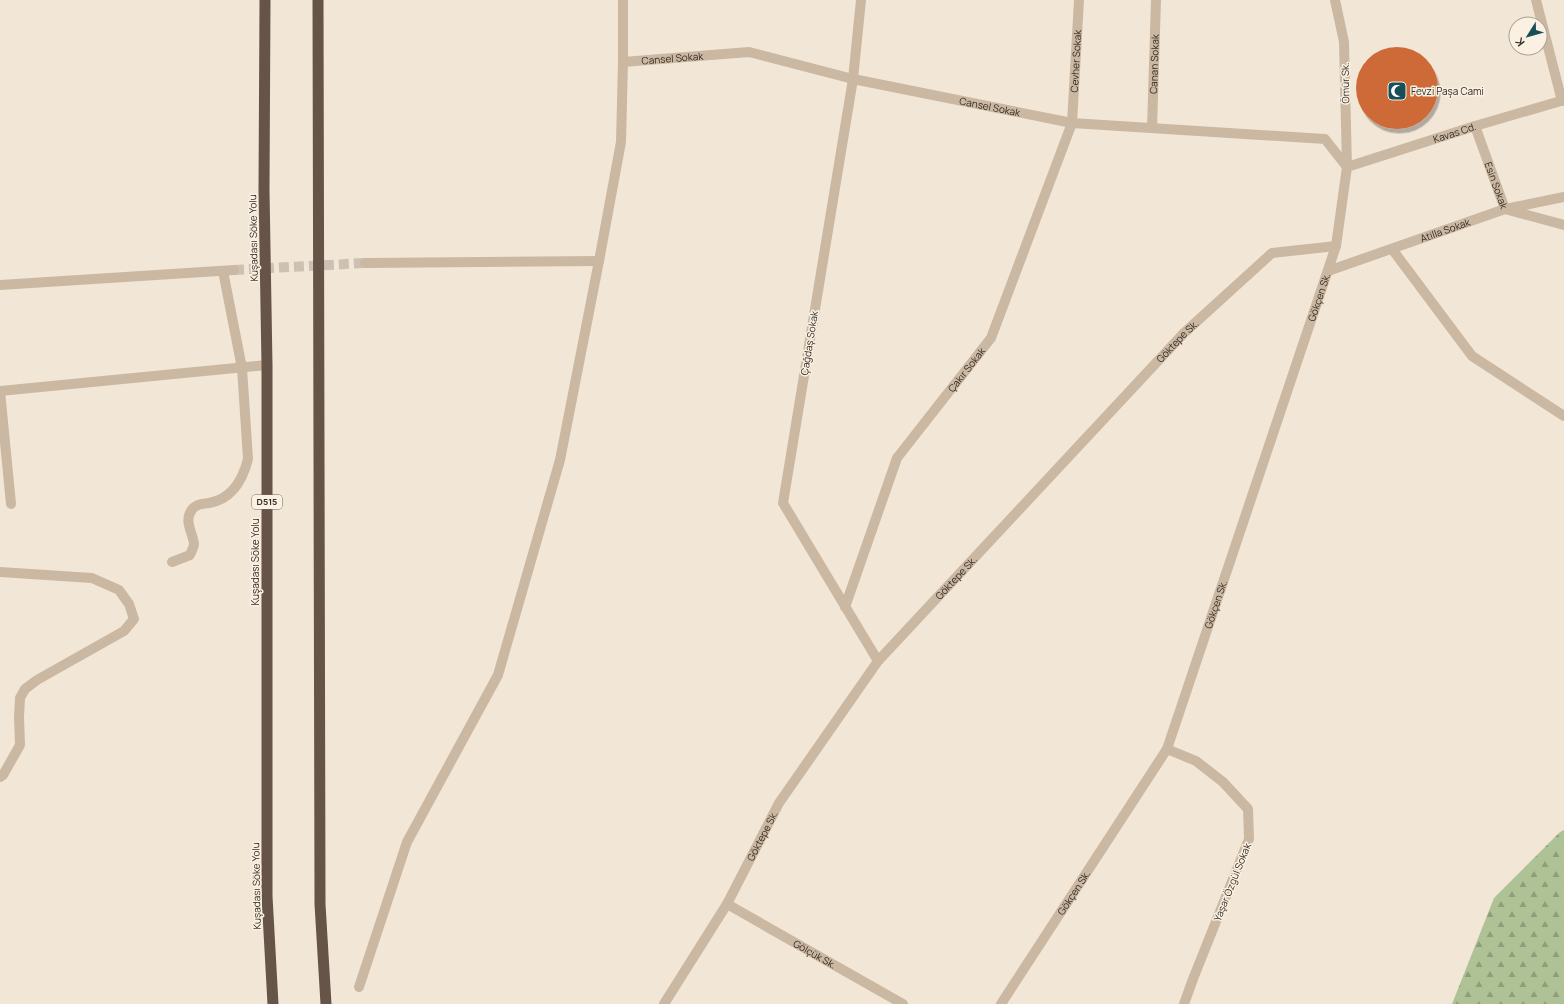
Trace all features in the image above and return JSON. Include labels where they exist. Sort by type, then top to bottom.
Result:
[{"type":"highway","name":"Kuşadası Söke Yolu","points":[[265,0],[264,190],[268,365],[267,896],[273,1004]]},
{"type":"highway","points":[[318,0],[320,904],[326,1004]]},
{"type":"street","points":[[359,987],[407,842],[498,675],[560,460],[621,142],[623,0]]},
{"type":"street","name":"Çağdaş Sokak","points":[[861,0],[853,79],[782,503],[878,661]]},
{"type":"street","name":"Cevher Sokak","points":[[1072,123],[1079,0]]},
{"type":"street","name":"Canan Sokak","points":[[1152,128],[1156,0]]},
{"type":"street","name":"Ömür Sk.","points":[[1335,0],[1344,42],[1347,167]]},
{"type":"street","points":[[1536,0],[1563,101]]},
{"type":"street","name":"Cansel Sokak","points":[[623,62],[749,52],[853,79],[1072,123],[1325,139],[1347,167]]},
{"type":"street","name":"Kavas Cd.","points":[[1347,167],[1475,126],[1563,101]]},
{"type":"street","name":"Çakır Sokak","points":[[845,607],[897,458],[991,338],[1072,123]]},
{"type":"street","name":"Esin Sokak","points":[[1475,126],[1505,209],[1564,225]]},
{"type":"street","name":"Gökçen Sk.","points":[[1001,1004],[1167,749],[1336,246],[1347,167]]},
{"type":"street","name":"Atilla Sokak","points":[[1328,271],[1505,209],[1564,197]]},
{"type":"street","name":"Göktepe Sk.","points":[[664,1004],[727,904],[779,803],[878,661],[1184,333],[1266,258],[1272,253],[1336,246]]},
{"type":"street","points":[[1392,249],[1472,356],[1564,416]]},
{"type":"street","points":[[365,263],[599,261]]},
{"type":"street","points":[[172,562],[190,555],[194,545],[188,519],[192,508],[197,505],[217,500],[226,496],[233,490],[245,471],[248,459],[242,368],[222,270]]},
{"type":"street","points":[[0,285],[234,270]]},
{"type":"street","points":[[11,504],[0,391],[268,365]]},
{"type":"street","points":[[0,572],[92,578],[119,590],[129,604],[134,619],[124,631],[37,680],[25,689],[20,698],[20,745],[3,775],[0,777]]},
{"type":"street","name":"Yaşar Özgül Sokak","points":[[1167,749],[1196,761],[1223,782],[1248,809],[1249,839],[1184,1004]]},
{"type":"street","name":"Gölçük Sk.","points":[[727,904],[903,1004]]},
{"type":"green space","points":[[1564,830],[1564,1004],[1452,1004],[1494,898],[1560,832]]},
{"type":"building","name":"Fevzi Paşa Cami","points":[[1397,47],[1413,50],[1426,59],[1435,72],[1438,88],[1435,104],[1426,117],[1413,126],[1397,129],[1381,126],[1368,117],[1359,104],[1356,88],[1359,72],[1368,59],[1381,50]]},
{"type":"tunnel","points":[[234,270],[365,263]]},
{"type":"place","name":"Fevzi Paşa Cami","points":[[1397,91]]}]
